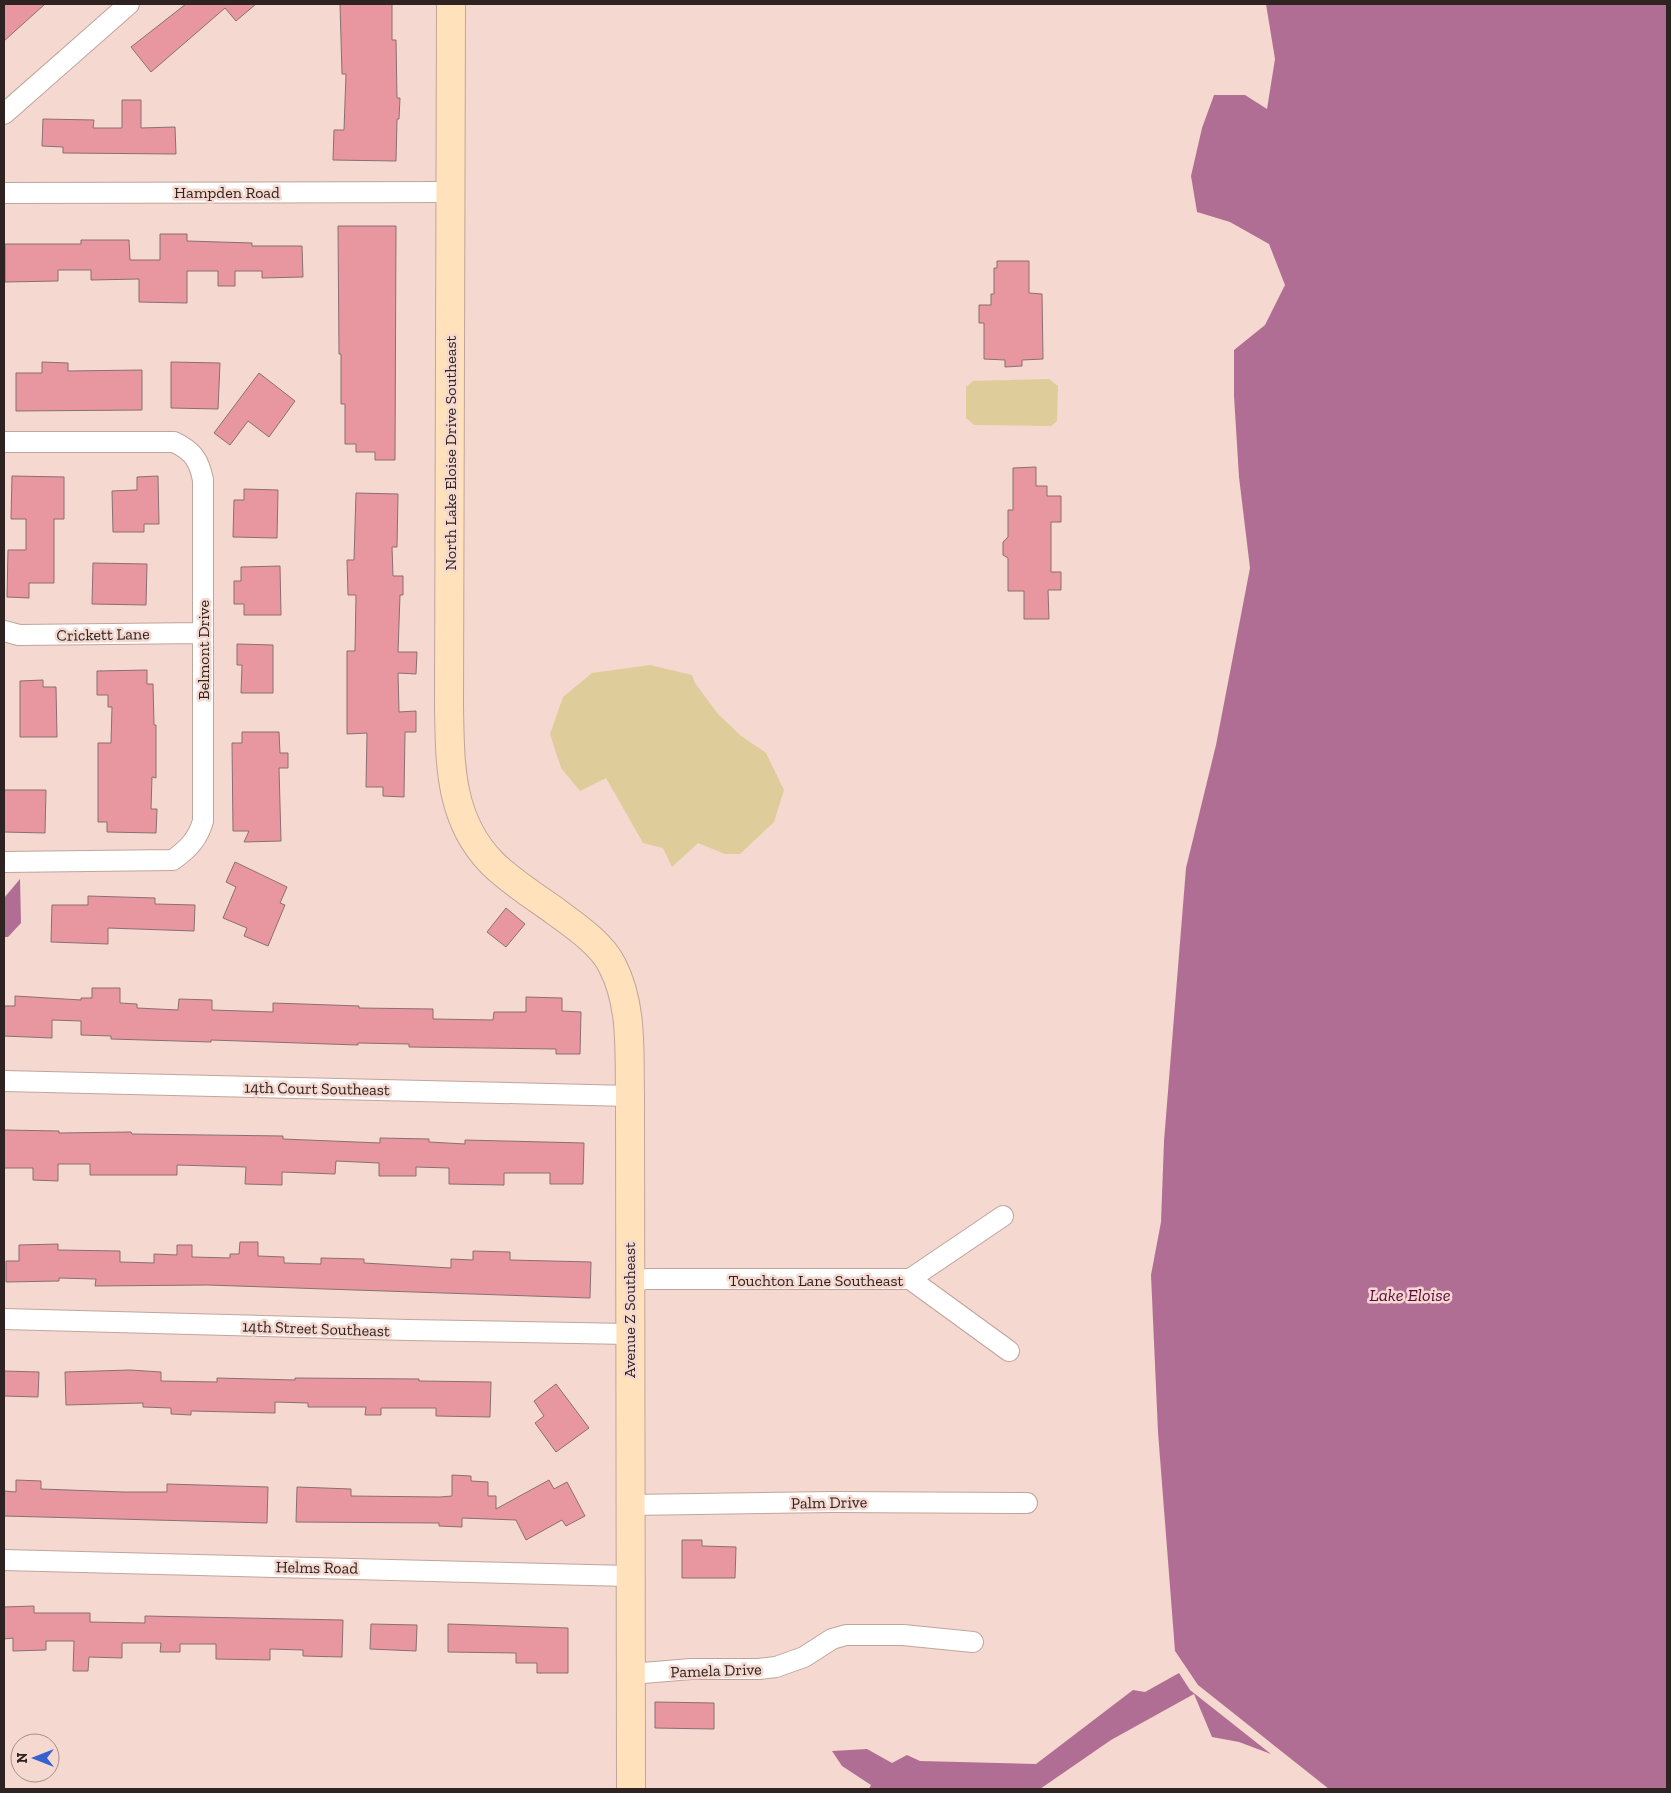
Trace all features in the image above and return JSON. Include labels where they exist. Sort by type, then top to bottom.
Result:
[{"type":"street","points":[[4,114],[129,4]]},
{"type":"street","name":"North Lake Eloise Drive Southeast","points":[[451,4],[449,706],[452,779],[458,807],[471,836],[492,863],[514,880]]},
{"type":"street","name":"Hampden Road","points":[[4,193],[449,192]]},
{"type":"street","name":"Belmont Drive","points":[[4,442],[174,442],[187,448],[195,455],[203,480],[203,821],[200,835],[186,851],[173,860],[4,862]]},
{"type":"street","name":"Crickett Lane","points":[[4,631],[19,635],[202,632]]},
{"type":"street","name":"Avenue Z Southeast","points":[[514,880],[587,934],[611,962],[626,1005],[630,1096],[629,1576],[631,1789]]},
{"type":"street","name":"14th Court Southeast","points":[[4,1081],[630,1096]]},
{"type":"street","points":[[910,1279],[1003,1216]]},
{"type":"street","name":"Touchton Lane Southeast","points":[[629,1282],[647,1279],[910,1279],[1009,1351]]},
{"type":"street","name":"14th Street Southeast","points":[[4,1319],[629,1334]]},
{"type":"street","name":"Palm Drive","points":[[630,1505],[833,1502],[1028,1503]]},
{"type":"street","name":"Helms Road","points":[[4,1560],[629,1576]]},
{"type":"street","name":"Pamela Drive","points":[[631,1674],[691,1669],[776,1667],[804,1657],[832,1638],[846,1635],[903,1635],[973,1642]]},
{"type":"shaded area","points":[[1049,379],[1058,386],[1057,421],[1051,426],[974,425],[966,418],[966,387],[973,381]]},
{"type":"shaded area","points":[[650,665],[692,675],[695,683],[718,714],[740,735],[766,753],[784,790],[774,822],[740,854],[725,854],[698,843],[672,867],[663,848],[643,843],[606,778],[580,791],[561,768],[550,734],[563,697],[592,673]]},
{"type":"water","name":"Lake Eloise","points":[[1266,4],[1667,4],[1667,1789],[1329,1789],[1198,1685],[1175,1651],[1158,1432],[1151,1275],[1161,1222],[1164,1141],[1186,868],[1216,745],[1250,568],[1239,477],[1234,396],[1234,350],[1265,325],[1285,285],[1269,244],[1230,222],[1197,212],[1191,176],[1202,128],[1214,95],[1245,95],[1267,109],[1275,59]]},
{"type":"water","points":[[20,879],[21,923],[8,937],[4,937],[4,898]]},
{"type":"water","points":[[1179,1673],[1190,1690],[1271,1754],[1239,1742],[1212,1737],[1194,1694],[1111,1740],[1040,1789],[869,1789],[871,1785],[842,1766],[832,1751],[867,1749],[892,1763],[907,1755],[920,1761],[1036,1764],[1133,1690],[1145,1692]]},
{"type":"building","points":[[4,4],[45,4],[4,41]]},
{"type":"building","points":[[186,4],[256,4],[236,21],[225,8],[151,72],[131,47]]},
{"type":"building","points":[[340,4],[392,4],[392,40],[396,40],[397,98],[400,98],[399,119],[397,119],[396,161],[333,160],[334,130],[344,130],[346,74],[342,74]]},
{"type":"building","points":[[122,100],[141,100],[141,128],[175,127],[176,154],[63,153],[63,147],[42,146],[43,119],[94,120],[93,128],[122,128]]},
{"type":"building","points":[[338,226],[396,226],[395,460],[375,460],[375,452],[356,452],[356,444],[345,444],[345,404],[341,404],[341,354],[339,354]]},
{"type":"building","points":[[160,234],[187,234],[187,241],[252,243],[252,246],[302,246],[303,277],[262,278],[262,271],[235,271],[235,286],[218,286],[218,271],[187,271],[187,303],[139,302],[139,279],[91,280],[91,270],[58,270],[58,281],[5,282],[5,244],[81,244],[81,240],[129,240],[130,260],[160,260]]},
{"type":"building","points":[[997,261],[1029,261],[1029,293],[1042,294],[1043,359],[1022,360],[1022,366],[1005,367],[1005,360],[984,359],[984,323],[979,323],[979,305],[991,305],[991,294],[994,294],[994,268],[997,268]]},
{"type":"building","points":[[42,362],[68,363],[68,371],[142,370],[142,410],[16,411],[16,373],[42,373]]},
{"type":"building","points":[[171,362],[220,363],[218,409],[171,408]]},
{"type":"building","points":[[259,373],[295,401],[269,437],[248,421],[230,445],[214,433]]},
{"type":"building","points":[[1036,467],[1036,486],[1047,486],[1047,496],[1061,496],[1061,522],[1051,522],[1051,572],[1061,572],[1061,590],[1048,590],[1049,619],[1024,619],[1024,591],[1008,591],[1008,558],[1003,555],[1003,542],[1008,537],[1008,510],[1013,510],[1013,468]]},
{"type":"building","points":[[12,476],[64,477],[64,519],[54,519],[54,583],[29,583],[29,598],[7,597],[8,550],[26,550],[26,519],[11,519]]},
{"type":"building","points":[[158,476],[159,524],[144,524],[144,532],[113,532],[112,491],[137,490],[137,477]]},
{"type":"building","points":[[244,489],[278,490],[277,538],[233,537],[234,500],[244,500]]},
{"type":"building","points":[[356,493],[398,494],[397,547],[392,547],[393,576],[403,576],[403,595],[400,595],[398,652],[417,652],[416,674],[398,673],[399,712],[416,711],[416,732],[405,732],[404,797],[383,796],[383,787],[366,787],[367,733],[347,734],[347,651],[355,651],[356,595],[348,595],[347,560],[354,560]]},
{"type":"building","points":[[93,563],[147,564],[146,605],[92,604]]},
{"type":"building","points":[[280,566],[281,615],[244,615],[244,604],[234,604],[234,581],[241,581],[241,567]]},
{"type":"building","points":[[237,644],[273,645],[273,693],[241,693],[242,665],[237,665]]},
{"type":"building","points":[[147,670],[147,684],[153,684],[154,725],[156,725],[156,778],[152,777],[151,809],[157,809],[156,833],[107,832],[107,822],[98,822],[98,743],[111,743],[112,707],[108,707],[108,695],[97,695],[97,671]]},
{"type":"building","points":[[43,680],[43,687],[56,687],[57,737],[20,737],[20,681]]},
{"type":"building","points":[[242,732],[279,732],[280,753],[288,753],[288,768],[279,768],[281,841],[244,842],[249,831],[233,831],[232,743],[242,743]]},
{"type":"building","points":[[4,790],[46,790],[45,833],[4,832]]},
{"type":"building","points":[[235,862],[287,887],[280,903],[285,905],[268,946],[244,936],[247,928],[223,918],[236,887],[226,882]]},
{"type":"building","points":[[88,896],[155,898],[155,904],[195,905],[194,931],[108,928],[108,944],[51,942],[52,905],[88,905]]},
{"type":"building","points":[[506,908],[525,924],[506,947],[487,932]]},
{"type":"building","points":[[92,988],[120,988],[120,1003],[137,1004],[137,1008],[178,1010],[179,999],[212,1000],[212,1010],[273,1012],[273,1003],[359,1006],[359,1008],[433,1009],[433,1019],[493,1020],[494,1012],[526,1012],[526,997],[562,998],[562,1011],[581,1012],[580,1054],[556,1054],[556,1049],[409,1047],[409,1044],[358,1043],[358,1045],[111,1039],[111,1036],[81,1035],[81,1021],[52,1020],[52,1038],[4,1036],[4,1006],[15,1006],[15,996],[81,1000],[81,998],[92,998]]},
{"type":"building","points":[[4,1130],[59,1131],[59,1133],[131,1132],[132,1134],[283,1136],[283,1139],[380,1143],[380,1138],[429,1139],[429,1142],[465,1144],[465,1140],[584,1143],[583,1184],[550,1184],[550,1173],[504,1173],[504,1185],[449,1184],[449,1168],[416,1167],[416,1176],[379,1176],[379,1163],[336,1161],[335,1174],[282,1172],[282,1185],[245,1184],[246,1167],[177,1165],[177,1175],[90,1175],[90,1164],[58,1164],[58,1181],[33,1180],[33,1168],[4,1168]]},
{"type":"building","points":[[240,1242],[258,1242],[258,1256],[284,1257],[284,1263],[321,1264],[321,1258],[364,1259],[364,1263],[451,1268],[451,1259],[473,1260],[473,1251],[510,1252],[510,1260],[591,1262],[590,1298],[208,1285],[95,1286],[96,1279],[59,1278],[59,1281],[6,1282],[6,1261],[19,1261],[19,1245],[58,1244],[58,1250],[120,1251],[120,1262],[154,1263],[154,1254],[177,1255],[177,1245],[192,1245],[192,1257],[230,1258],[230,1254],[239,1254]]},
{"type":"building","points":[[130,1370],[161,1372],[161,1381],[217,1382],[217,1378],[295,1380],[295,1378],[419,1379],[419,1381],[491,1382],[490,1417],[436,1416],[436,1408],[381,1408],[381,1415],[365,1415],[366,1407],[308,1407],[308,1403],[275,1402],[275,1413],[191,1411],[191,1415],[171,1414],[171,1408],[143,1407],[143,1403],[66,1405],[65,1372]]},
{"type":"building","points":[[4,1371],[39,1372],[38,1397],[4,1396]]},
{"type":"building","points":[[556,1384],[589,1428],[556,1452],[535,1423],[544,1416],[534,1401]]},
{"type":"building","points":[[452,1475],[471,1476],[471,1481],[488,1482],[488,1496],[496,1496],[496,1509],[549,1480],[554,1489],[567,1482],[585,1516],[566,1526],[562,1520],[526,1540],[516,1520],[462,1518],[462,1527],[439,1526],[439,1523],[296,1522],[297,1487],[351,1489],[351,1496],[440,1497],[452,1496]]},
{"type":"building","points":[[16,1480],[41,1481],[41,1489],[123,1492],[167,1492],[167,1484],[268,1487],[267,1523],[4,1516],[4,1491],[16,1492]]},
{"type":"building","points":[[682,1540],[702,1540],[702,1546],[736,1547],[735,1578],[682,1578]]},
{"type":"building","points":[[34,1606],[34,1613],[90,1613],[90,1622],[145,1623],[145,1616],[343,1620],[342,1657],[303,1656],[303,1650],[270,1649],[270,1660],[216,1659],[216,1644],[180,1644],[180,1652],[160,1652],[161,1643],[122,1643],[122,1658],[89,1657],[88,1671],[73,1671],[74,1641],[46,1641],[46,1650],[13,1651],[13,1638],[4,1639],[4,1607]]},
{"type":"building","points":[[371,1624],[417,1625],[416,1651],[370,1649]]},
{"type":"building","points":[[448,1624],[568,1628],[568,1673],[537,1673],[537,1663],[516,1663],[516,1653],[448,1652]]},
{"type":"building","points":[[655,1702],[714,1703],[714,1729],[655,1728]]}]
